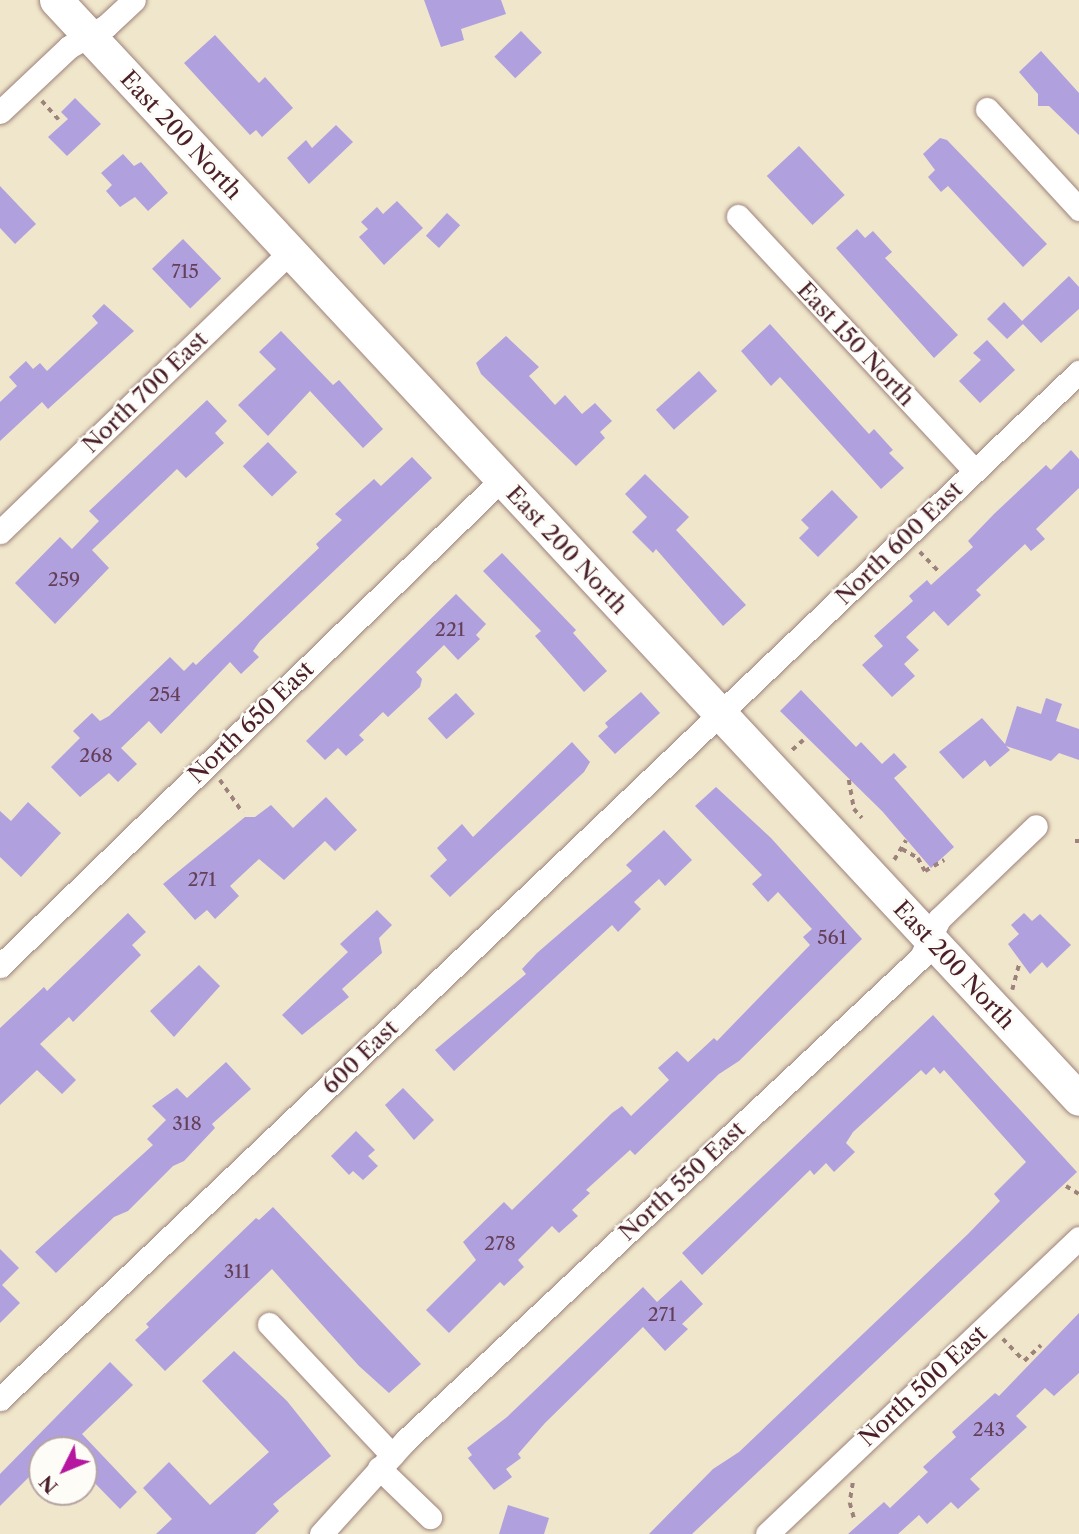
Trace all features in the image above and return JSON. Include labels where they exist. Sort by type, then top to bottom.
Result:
[{"type":"street","name":"East 200 North","points":[[56,0],[1079,1099]]},
{"type":"street","points":[[0,111],[69,47],[89,36],[134,0]]},
{"type":"street","points":[[987,109],[1079,209]]},
{"type":"street","name":"East 150 North","points":[[738,216],[974,470]]},
{"type":"street","name":"North 700 East","points":[[0,532],[290,252]]},
{"type":"street","name":"North 600 East","points":[[719,715],[1079,372]]},
{"type":"street","name":"North 650 East","points":[[0,966],[502,479]]},
{"type":"street","name":"600 East","points":[[0,1399],[719,715]]},
{"type":"street","name":"North 550 East","points":[[321,1534],[385,1461],[921,957],[928,937],[939,919],[1036,826]]},
{"type":"street","name":"North 500 East","points":[[767,1534],[1079,1238]]},
{"type":"street","points":[[269,1324],[430,1517]]},
{"type":"path","points":[[39,98],[59,120]]},
{"type":"path","points":[[919,551],[940,573]]},
{"type":"path","points":[[785,757],[803,740]]},
{"type":"path","points":[[219,779],[243,813]]},
{"type":"path","points":[[849,780],[854,809],[862,818]]},
{"type":"path","points":[[888,866],[906,840]]},
{"type":"path","points":[[902,849],[918,858],[925,871],[944,860]]},
{"type":"path","points":[[1008,995],[1017,984],[1019,963]]},
{"type":"path","points":[[1066,1186],[1079,1194]]},
{"type":"path","points":[[989,1324],[1024,1361],[1041,1345]]},
{"type":"path","points":[[853,1481],[850,1503],[854,1518]]},
{"type":"building","points":[[424,0],[501,0],[506,14],[461,29],[464,40],[441,47]]},
{"type":"building","points":[[521,31],[542,53],[515,78],[494,57]]},
{"type":"building","points":[[215,35],[259,83],[265,77],[293,108],[262,137],[256,130],[250,135],[184,63]]},
{"type":"building","points":[[1041,51],[1079,93],[1079,135],[1049,106],[1038,106],[1038,94],[1019,72]]},
{"type":"building","points":[[75,98],[101,124],[67,156],[48,137],[68,119],[61,112]]},
{"type":"building","points":[[336,125],[353,142],[309,184],[287,158],[306,140],[312,148]]},
{"type":"building","points":[[940,138],[947,140],[1047,244],[1023,267],[948,186],[941,192],[928,177],[935,170],[923,154]]},
{"type":"building","points":[[799,146],[845,195],[813,225],[767,176]]},
{"type":"building","points":[[123,154],[134,166],[141,162],[168,193],[148,211],[135,197],[120,207],[106,191],[112,185],[101,173]]},
{"type":"building","points":[[0,186],[36,224],[15,244],[0,228]]},
{"type":"building","points":[[397,201],[423,228],[384,265],[359,237],[368,229],[361,222],[377,207],[383,214]]},
{"type":"building","points":[[447,213],[460,225],[439,248],[426,236]]},
{"type":"building","points":[[857,229],[865,238],[873,231],[892,252],[885,258],[958,335],[934,358],[836,248]]},
{"type":"building","points":[[183,239],[221,279],[190,308],[152,269]]},
{"type":"building","points":[[1069,276],[1079,287],[1079,309],[1041,343],[1023,324],[1007,339],[987,319],[1004,302],[1022,321]]},
{"type":"building","points":[[104,304],[134,331],[48,409],[42,402],[0,441],[0,402],[17,386],[9,377],[26,361],[33,369],[40,363],[47,371],[98,323],[92,316]]},
{"type":"building","points":[[770,324],[869,434],[874,429],[893,450],[889,453],[904,468],[881,489],[780,377],[771,386],[741,351]]},
{"type":"building","points":[[281,331],[333,385],[339,380],[383,429],[363,448],[310,391],[268,436],[238,405],[276,369],[259,352]]},
{"type":"building","points":[[506,336],[539,367],[529,376],[555,405],[565,395],[582,414],[595,403],[612,421],[600,432],[605,438],[576,466],[481,374],[476,363]]},
{"type":"building","points":[[987,340],[1015,370],[980,403],[959,381],[981,360],[973,353]]},
{"type":"building","points":[[699,371],[717,391],[674,430],[656,410]]},
{"type":"building","points":[[207,400],[227,421],[215,433],[224,443],[186,478],[177,469],[92,550],[109,568],[55,624],[15,583],[60,537],[72,549],[99,521],[89,511]]},
{"type":"building","points":[[268,442],[297,472],[272,497],[243,466]]},
{"type":"building","points":[[1071,450],[1079,459],[1079,488],[1036,529],[1045,539],[1031,551],[1025,544],[976,590],[981,595],[948,626],[934,611],[906,637],[919,650],[904,664],[915,676],[892,697],[862,665],[883,646],[874,636],[913,601],[909,596],[927,580],[931,585],[973,547],[968,541],[994,514],[1046,465],[1051,470]]},
{"type":"building","points":[[412,457],[432,478],[260,641],[253,651],[259,657],[241,674],[230,662],[161,734],[149,721],[121,748],[137,764],[118,782],[109,773],[80,797],[51,767],[80,738],[73,731],[92,713],[100,721],[109,716],[170,657],[184,671],[193,662],[196,665],[319,548],[316,544],[342,520],[335,514],[374,479],[381,486]]},
{"type":"building","points":[[645,474],[689,517],[676,530],[746,605],[723,626],[656,549],[653,553],[632,532],[647,517],[625,494]]},
{"type":"building","points":[[832,490],[858,517],[818,557],[799,538],[809,528],[801,520]]},
{"type":"building","points":[[502,553],[576,630],[573,633],[607,671],[584,692],[535,636],[541,631],[483,571]]},
{"type":"building","points":[[456,594],[486,624],[476,635],[480,639],[458,660],[444,645],[416,672],[422,679],[420,687],[388,717],[383,712],[359,735],[364,740],[346,756],[338,748],[325,760],[306,741]]},
{"type":"building","points":[[801,690],[856,747],[861,742],[882,764],[894,753],[907,767],[894,778],[954,847],[931,868],[882,811],[780,711]]},
{"type":"building","points":[[641,692],[660,713],[615,754],[598,736],[608,727],[605,723]]},
{"type":"building","points":[[456,693],[475,714],[446,739],[428,718]]},
{"type":"building","points":[[1046,698],[1062,704],[1056,721],[1079,729],[1079,760],[1059,753],[1051,761],[1006,746],[1010,750],[990,767],[985,760],[963,779],[939,752],[982,718],[1005,744],[1017,706],[1041,714]]},
{"type":"building","points":[[572,742],[590,762],[584,772],[450,897],[430,876],[447,860],[437,848],[462,824],[473,837]]},
{"type":"building","points":[[716,787],[771,838],[862,939],[739,1061],[719,1074],[635,1155],[630,1150],[586,1190],[590,1193],[572,1210],[578,1216],[559,1233],[552,1226],[518,1260],[524,1267],[504,1286],[500,1282],[449,1333],[426,1310],[476,1260],[463,1242],[504,1202],[512,1210],[612,1113],[622,1106],[631,1116],[669,1080],[658,1068],[677,1051],[688,1062],[714,1038],[717,1041],[810,945],[803,937],[812,929],[778,892],[768,902],[752,884],[762,875],[695,806]]},
{"type":"building","points":[[326,797],[357,830],[335,851],[325,841],[284,880],[259,859],[230,886],[239,896],[215,919],[207,910],[195,920],[163,884],[245,817],[255,817],[271,805],[293,828]]},
{"type":"building","points":[[28,802],[61,833],[21,877],[0,857],[0,811],[11,821]]},
{"type":"building","points":[[664,830],[692,860],[665,886],[659,879],[634,902],[641,909],[618,932],[612,925],[454,1071],[435,1050],[526,974],[522,969],[537,953],[632,871],[626,865]]},
{"type":"building","points":[[377,910],[392,925],[379,938],[382,953],[342,989],[349,997],[302,1035],[282,1015],[348,952],[340,944]]},
{"type":"building","points":[[128,913],[146,932],[132,945],[141,955],[73,1022],[69,1017],[40,1044],[76,1080],[62,1094],[37,1070],[0,1105],[0,1028],[44,987],[47,991]]},
{"type":"building","points":[[1024,913],[1032,921],[1040,914],[1071,945],[1047,968],[1042,962],[1030,974],[1008,944],[1019,934],[1011,925]]},
{"type":"building","points":[[199,965],[220,986],[174,1037],[150,1011]]},
{"type":"building","points":[[933,1015],[1077,1172],[692,1534],[649,1534],[713,1469],[739,1452],[968,1234],[1000,1201],[994,1194],[1026,1162],[944,1070],[940,1074],[934,1067],[926,1075],[921,1070],[853,1132],[846,1143],[855,1152],[834,1172],[826,1163],[814,1175],[810,1170],[702,1275],[682,1253]]},
{"type":"building","points":[[226,1062],[251,1089],[212,1124],[215,1128],[184,1161],[173,1166],[128,1211],[114,1217],[56,1273],[35,1252],[153,1145],[147,1139],[166,1120],[152,1106],[177,1088],[187,1098]]},
{"type":"building","points":[[403,1088],[434,1120],[414,1140],[385,1105]]},
{"type":"building","points":[[356,1131],[375,1150],[368,1156],[378,1166],[363,1180],[353,1171],[349,1175],[331,1156]]},
{"type":"building","points":[[273,1207],[421,1364],[389,1393],[359,1366],[272,1269],[165,1371],[135,1340],[149,1327],[146,1324],[256,1218],[259,1220]]},
{"type":"building","points":[[0,1249],[19,1268],[2,1285],[20,1303],[0,1323]]},
{"type":"building","points":[[681,1280],[703,1304],[682,1324],[688,1329],[665,1351],[643,1327],[545,1423],[518,1454],[521,1458],[506,1469],[512,1477],[494,1490],[468,1458],[472,1455],[467,1448],[507,1417],[643,1287],[657,1302]]},
{"type":"building","points":[[1079,1313],[1079,1373],[1054,1396],[1045,1388],[1016,1416],[1027,1427],[970,1479],[980,1489],[958,1509],[951,1502],[927,1524],[919,1515],[898,1534],[848,1534],[884,1502],[890,1508],[928,1472],[923,1467],[956,1437],[952,1432],[995,1393],[999,1396]]},
{"type":"building","points":[[234,1351],[287,1401],[331,1456],[273,1504],[279,1511],[255,1534],[156,1534],[172,1519],[143,1488],[169,1462],[210,1505],[269,1452],[202,1381]]},
{"type":"building","points":[[110,1362],[133,1385],[82,1434],[84,1436],[37,1436]]},
{"type":"building","points":[[28,1445],[28,1478],[0,1506],[0,1474]]},
{"type":"building","points":[[98,1451],[137,1492],[120,1509],[98,1486]]},
{"type":"building","points":[[508,1505],[549,1518],[544,1534],[499,1534]]}]
